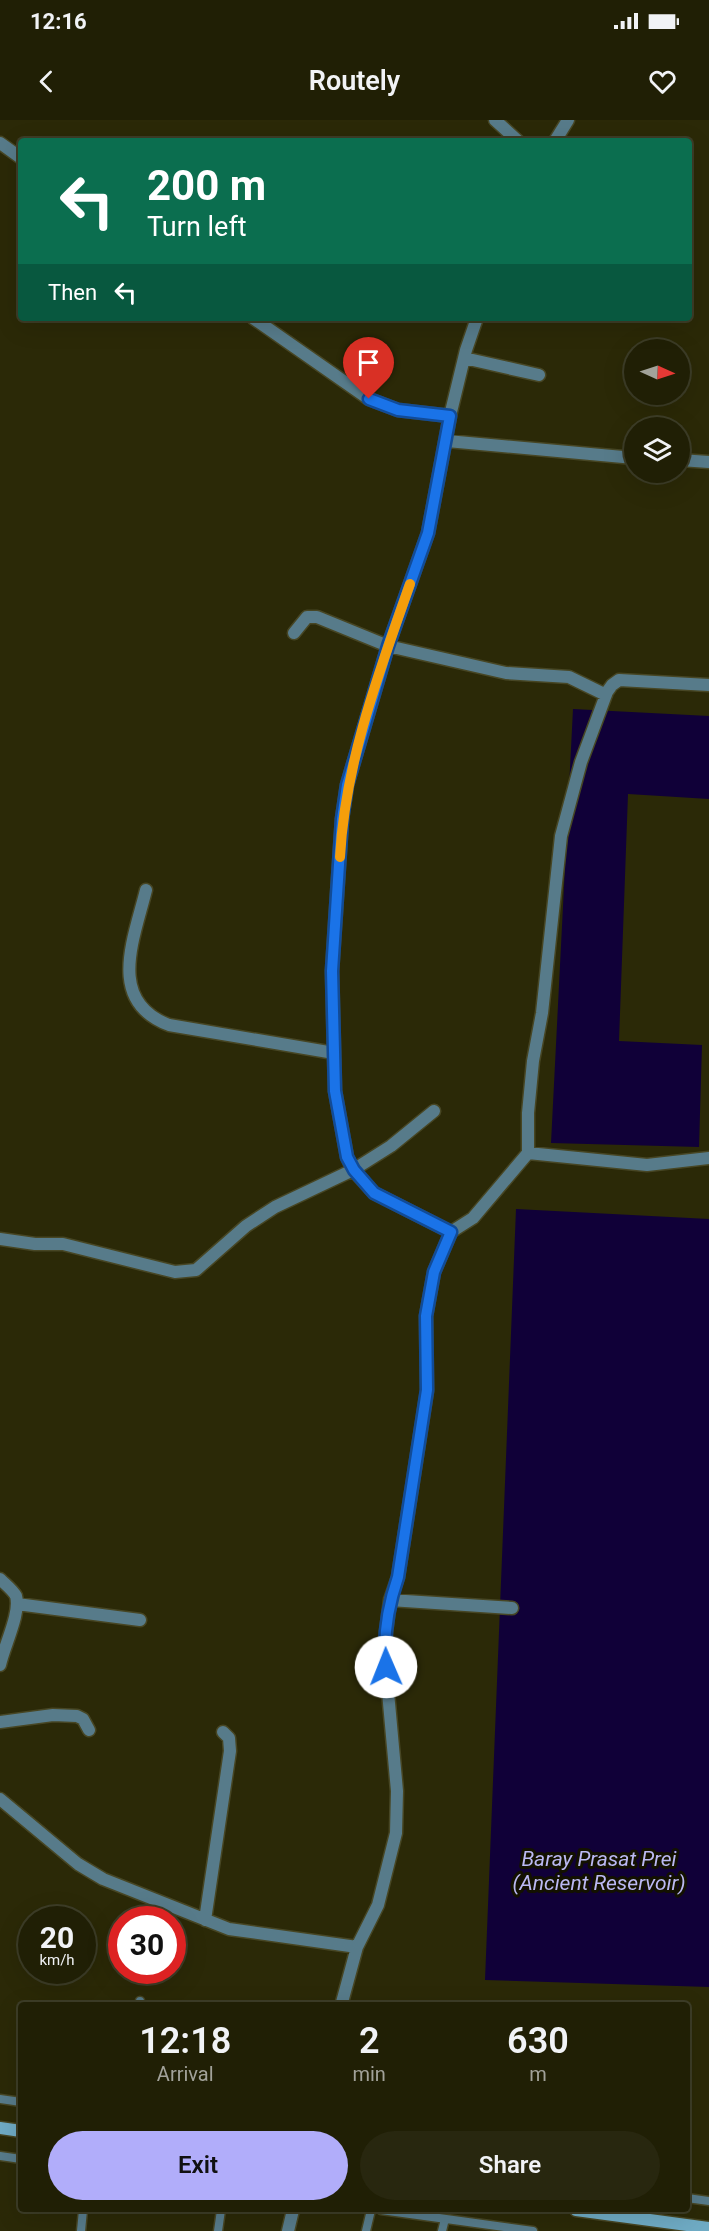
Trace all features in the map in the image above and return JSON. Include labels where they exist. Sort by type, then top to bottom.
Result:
[{"type":"main road","points":[[0,2128],[18,2131]]},
{"type":"main road","points":[[591,2212],[709,2228]]},
{"type":"street","points":[[495,120],[515,138]]},
{"type":"street","points":[[557,138],[568,120]]},
{"type":"street","points":[[0,143],[18,156]]},
{"type":"street","points":[[257,321],[369,399],[398,410],[450,416]]},
{"type":"street","points":[[451,1232],[374,1193],[354,1170],[347,1157],[335,1091],[332,971],[342,819],[347,785],[388,646],[428,533],[450,416],[464,358],[476,321]]},
{"type":"street","points":[[464,358],[539,375]]},
{"type":"street","points":[[447,441],[624,457]]},
{"type":"street","points":[[690,461],[709,462]]},
{"type":"street","points":[[294,633],[301,622],[313,616],[388,646],[506,673],[569,677],[606,695]]},
{"type":"street","points":[[342,2002],[357,1947],[378,1905],[396,1833],[397,1791],[384,1648],[390,1600],[398,1577],[427,1390],[426,1316],[434,1272],[451,1232],[473,1218],[528,1153],[528,1113],[533,1061],[542,1013],[561,836],[581,762],[606,695],[612,685],[619,680],[709,685]]},
{"type":"street","points":[[146,890],[128,974],[141,1009],[153,1019],[168,1025],[334,1053]]},
{"type":"street","points":[[0,1239],[35,1244],[63,1244],[175,1272],[196,1270],[246,1226],[275,1207],[354,1170],[392,1146],[434,1112]]},
{"type":"street","points":[[528,1153],[647,1165],[709,1158]]},
{"type":"street","points":[[0,1579],[15,1594],[18,1611],[6,1641],[0,1665]]},
{"type":"street","points":[[390,1600],[512,1608]]},
{"type":"street","points":[[17,1604],[140,1620]]},
{"type":"street","points":[[0,1722],[68,1714],[83,1719],[89,1730]]},
{"type":"street","points":[[205,1920],[230,1751],[229,1738],[223,1732]]},
{"type":"street","points":[[0,1800],[78,1864],[103,1879],[229,1929],[357,1947]]},
{"type":"street","points":[[288,2231],[293,2212]]},
{"type":"lane","points":[[0,2099],[18,2102]]},
{"type":"lane","points":[[0,2156],[18,2158]]},
{"type":"lane","points":[[690,2198],[709,2201]]},
{"type":"lane","points":[[81,2231],[83,2212]]},
{"type":"lane","points":[[218,2231],[221,2212]]},
{"type":"lane","points":[[366,2231],[371,2212]]},
{"type":"lane","points":[[395,2212],[533,2231]]},
{"type":"lane","points":[[442,2231],[445,2219]]},
{"type":"water","points":[[573,709],[709,716],[709,799],[628,794],[619,1041],[702,1045],[699,1147],[551,1143]]},
{"type":"water","name":"Baray Prasat Prei (Ancient Reservoir)","points":[[516,1209],[709,1219],[709,1987],[485,1980]]},
{"type":"slow traffic","points":[[340,857],[347,785],[388,646],[410,584]]},
{"type":"route","points":[[369,399],[398,410],[450,416],[428,533],[388,646],[347,785],[342,819],[332,971],[335,1091],[347,1157],[366,1186],[374,1193],[451,1232],[434,1272],[426,1316],[427,1390],[418,1432],[398,1577],[390,1600],[384,1648],[386,1667]]}]
